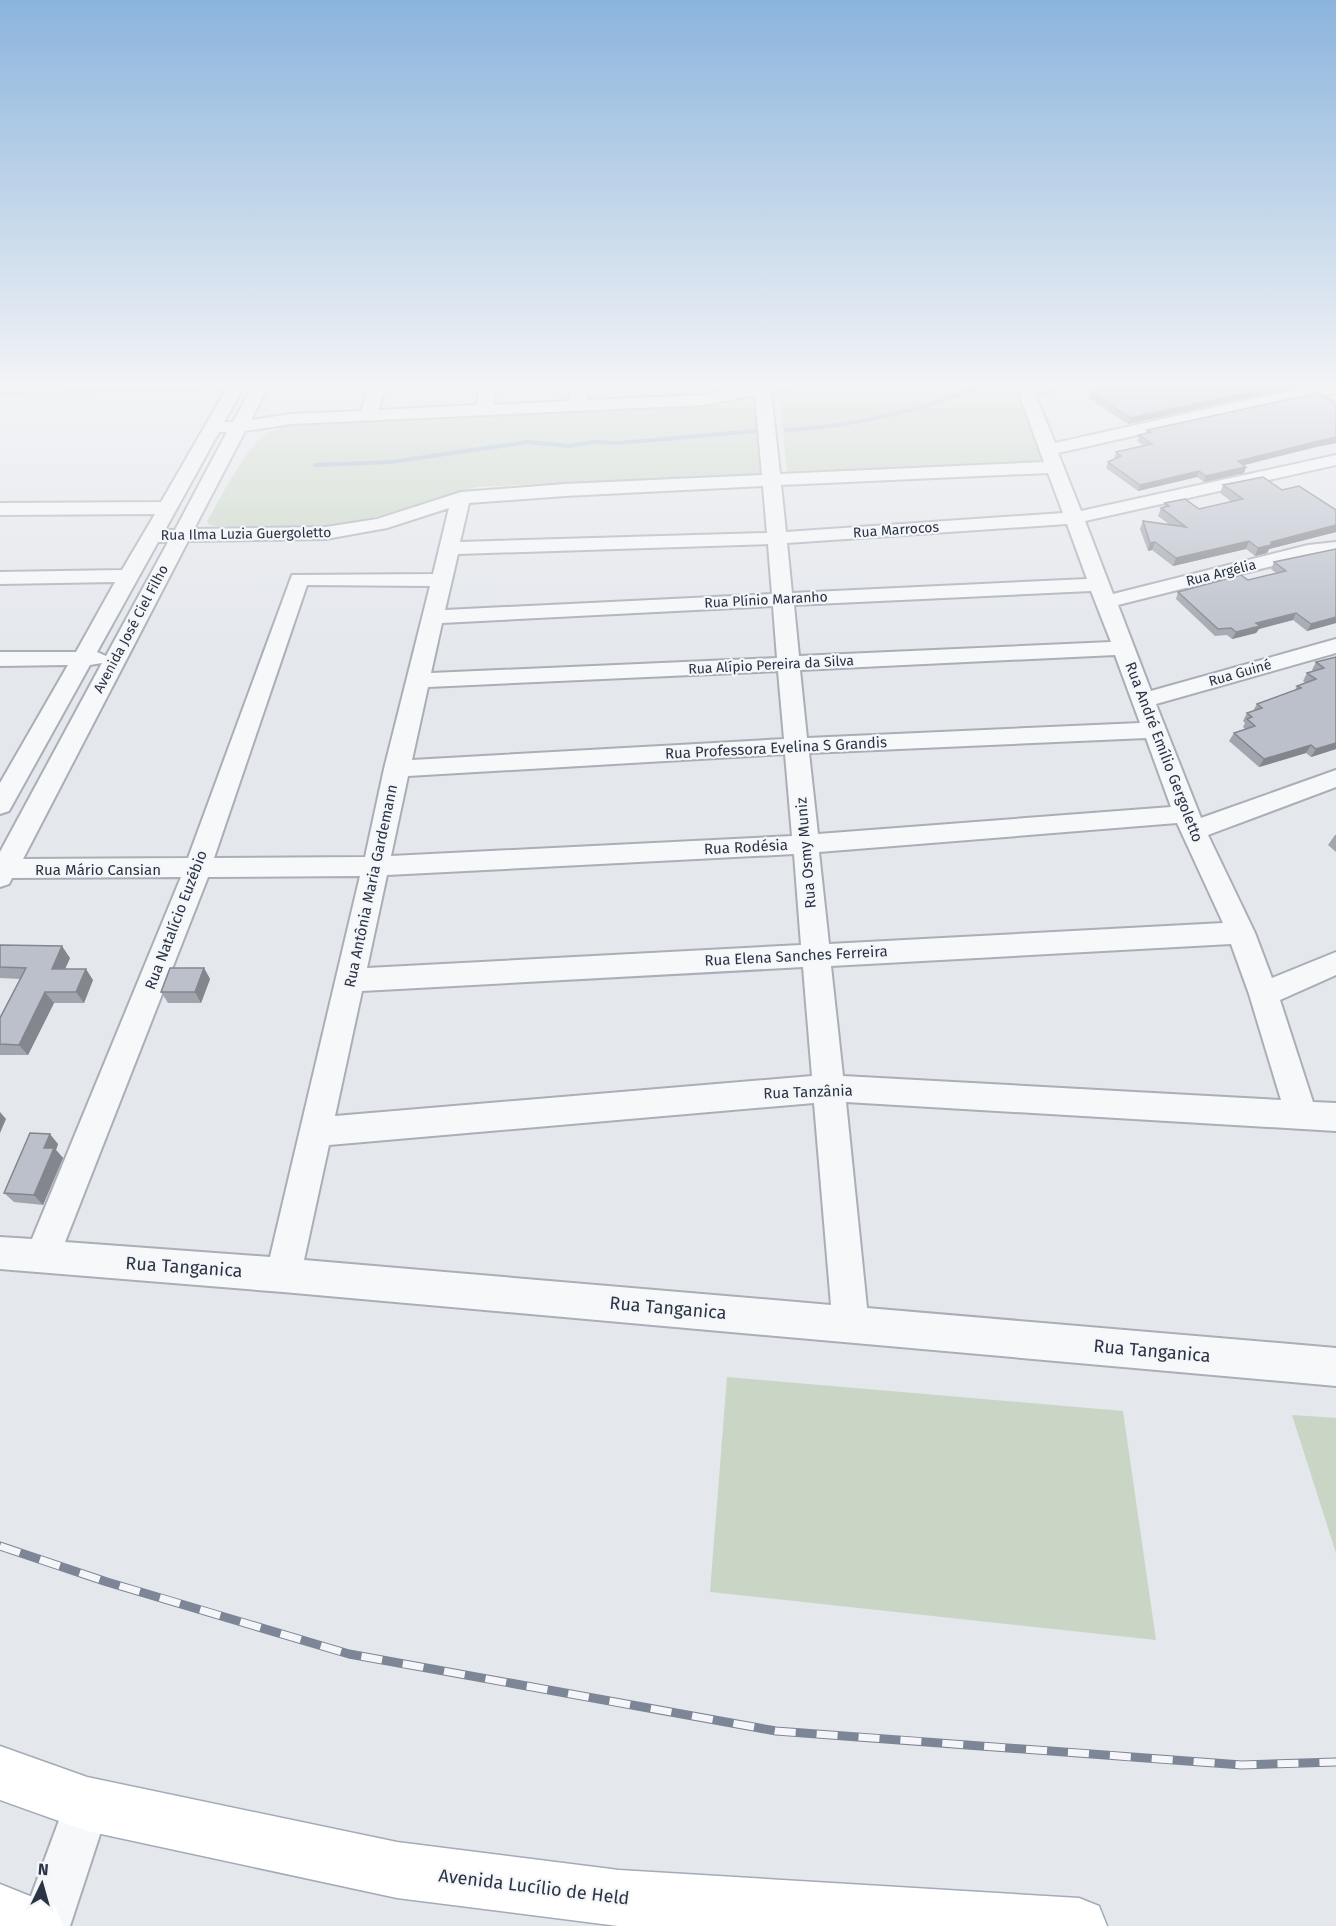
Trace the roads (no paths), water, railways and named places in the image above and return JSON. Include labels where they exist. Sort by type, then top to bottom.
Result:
[{"type":"main road","name":"Avenida Lucílio de Held","points":[[0,1773],[87,1804],[397,1870],[619,1898],[1079,1926]]},
{"type":"main road","points":[[0,1912],[35,1926]]},
{"type":"street","name":"Avenida José Ciel Filho","points":[[0,805],[188,471]]},
{"type":"street","name":"Avenida José Ciel Filho","points":[[1,872],[215,471]]},
{"type":"street","name":"Rua Osmy Muniz","points":[[770,471],[851,1324]]},
{"type":"street","name":"Rua Ilma Luzia Guergoletto","points":[[151,536],[326,533],[380,524],[461,498],[565,490],[771,481],[895,471]]},
{"type":"street","name":"Rua André Emílio Gergoletto","points":[[1057,471],[1190,823],[1241,933],[1264,994],[1300,1114]]},
{"type":"street","name":"Rua Marrocos","points":[[449,548],[777,538],[1075,518],[1288,471]]},
{"type":"street","points":[[1302,471],[1329,479]]},
{"type":"street","name":"Rua Antônia Maria Gardemann","points":[[283,1275],[351,980],[396,769],[461,498]]},
{"type":"street","points":[[0,509],[166,508]]},
{"type":"street","name":"Rua Argélia","points":[[1103,593],[1308,551],[1336,548]]},
{"type":"street","points":[[0,578],[128,576]]},
{"type":"street","name":"Rua Natalício Euzébio","points":[[42,1257],[197,870],[299,579],[442,580]]},
{"type":"street","name":"Rua Plínio Maranho","points":[[432,617],[782,600],[1103,593]]},
{"type":"street","name":"Rua Guiné","points":[[1144,700],[1336,646]]},
{"type":"street","name":"Rua Alípio Pereira da Silva","points":[[417,681],[1124,648]]},
{"type":"street","points":[[0,658],[116,658]]},
{"type":"street","name":"Rua Professora Evelina S Grandis","points":[[396,769],[796,746],[1155,730]]},
{"type":"street","points":[[0,757],[27,757]]},
{"type":"street","name":"Rua Rodésia","points":[[375,866],[1190,823],[1336,778]]},
{"type":"street","name":"Rua Mário Cansian","points":[[1,872],[375,866]]},
{"type":"street","name":"Rua Elena Sanches Ferreira","points":[[351,980],[1241,933]]},
{"type":"street","points":[[1264,994],[1336,963]]},
{"type":"street","name":"Rua Tanzânia","points":[[316,1132],[829,1088],[1300,1114],[1336,1118]]},
{"type":"street","name":"Rua Tanganica","points":[[0,1254],[283,1275],[1336,1367]]},
{"type":"street","points":[[45,1926],[87,1804]]},
{"type":"railway","points":[[0,1546],[107,1582],[349,1654],[776,1731],[1242,1765],[1336,1762]]}]
